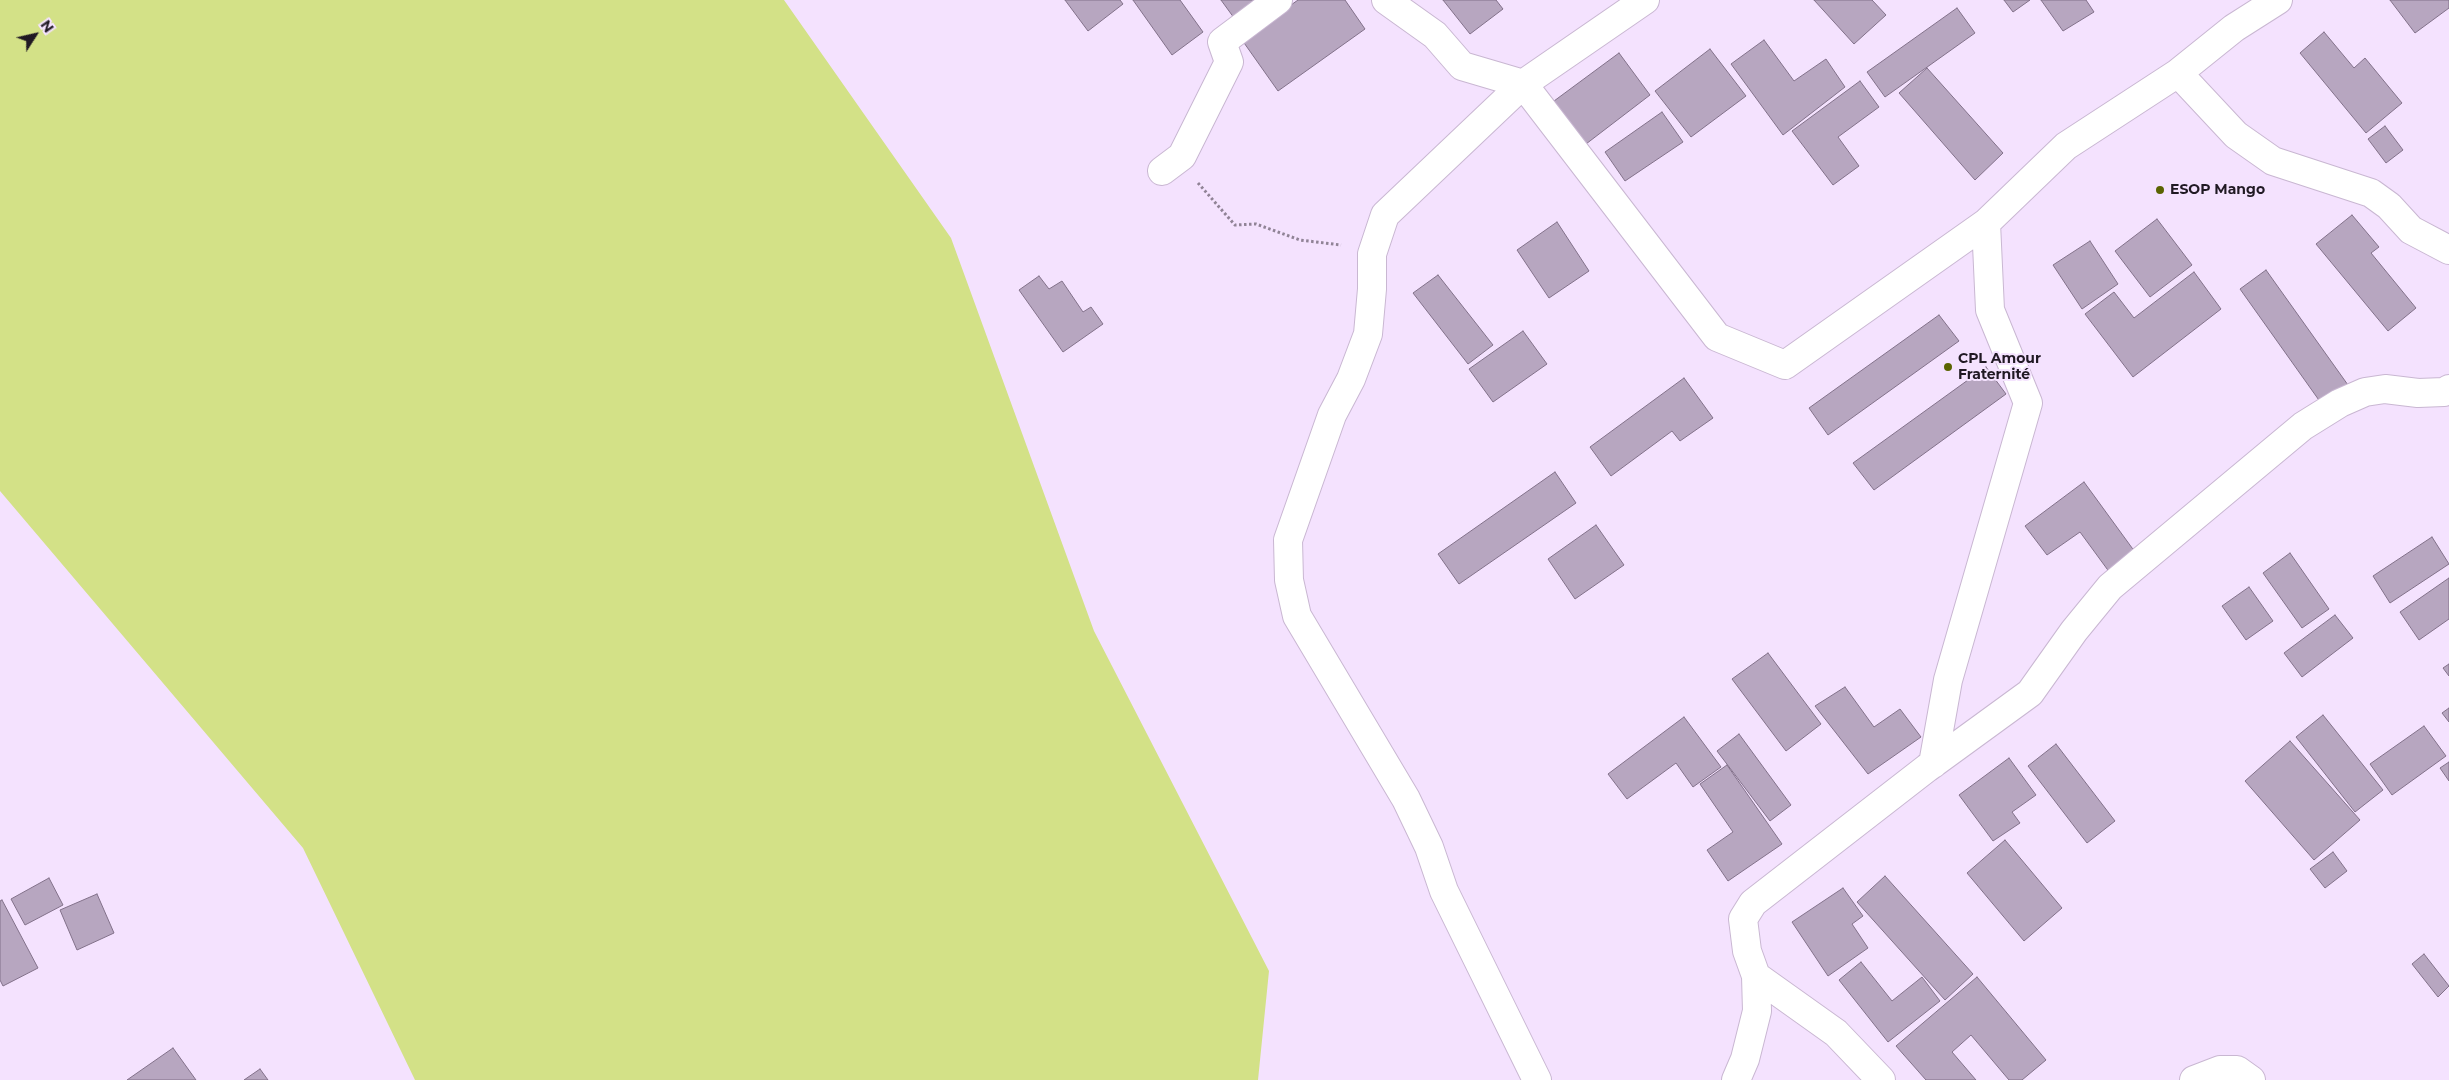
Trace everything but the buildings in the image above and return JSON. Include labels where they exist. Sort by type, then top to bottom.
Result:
[{"type":"street","points":[[1171,165],[1182,156],[1229,62],[1222,42],[1278,0]]},
{"type":"street","points":[[1386,0],[1435,34],[1462,66],[1523,84],[1717,337],[1785,364],[1986,223],[2066,146],[2178,73],[2234,28],[2278,0]]},
{"type":"street","points":[[1537,1080],[1444,891],[1429,847],[1406,799],[1297,616],[1289,580],[1288,540],[1332,415],[1351,379],[1368,334],[1374,248],[1385,215],[1523,84],[1645,0]]},
{"type":"street","points":[[2178,73],[2236,135],[2273,161],[2371,194],[2389,206],[2411,230],[2449,250]]},
{"type":"street","points":[[1933,764],[1948,680],[2028,403],[1990,310],[1986,223]]},
{"type":"street","points":[[1736,1080],[1746,1058],[1757,1011],[1756,976],[1747,952],[1743,919],[1753,903],[1933,764],[2030,693],[2074,631],[2110,587],[2303,426],[2340,403],[2365,392],[2385,389],[2418,393],[2444,392],[2449,389]]},
{"type":"street","points":[[1756,976],[1836,1033],[1881,1080]]},
{"type":"street","points":[[2194,1080],[2220,1070],[2237,1070],[2251,1080]]},
{"type":"path","points":[[1171,165],[1235,225],[1256,224],[1300,240],[1374,248]]},
{"type":"green space","points":[[0,0],[784,0],[951,238],[1094,631],[1269,971],[1258,1080],[415,1080],[303,848],[0,491]]},
{"type":"place","name":"ESOP Mango","points":[[2160,190]]},
{"type":"place","name":"CPL Amour Fraternité","points":[[1948,367]]}]
